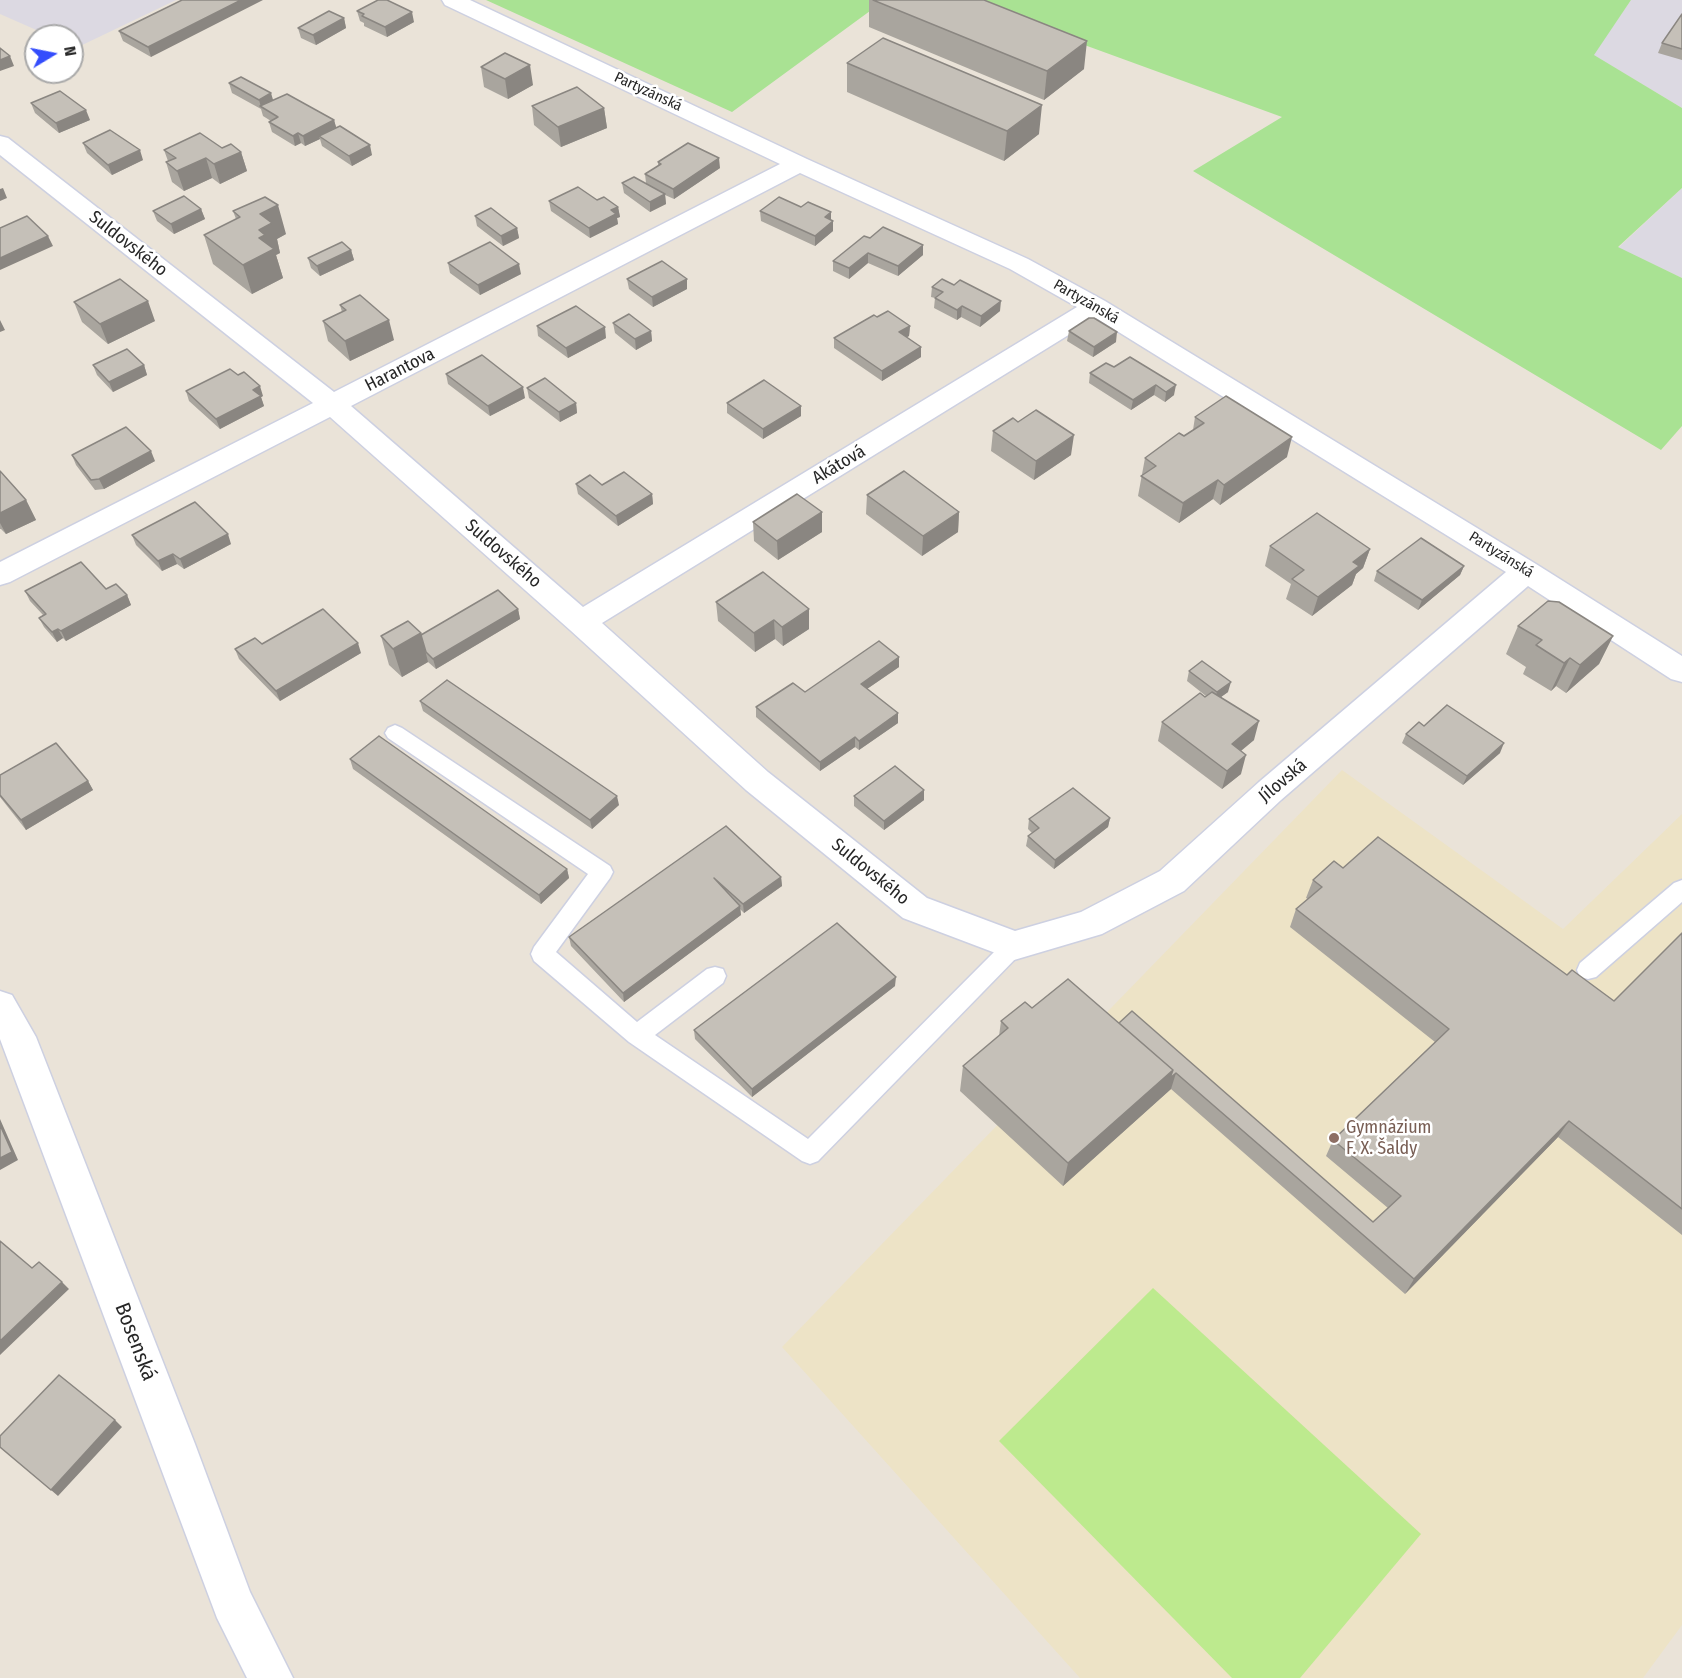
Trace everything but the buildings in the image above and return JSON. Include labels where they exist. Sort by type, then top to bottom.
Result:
[{"type":"street","name":"Partyzánská","points":[[453,0],[799,164],[1018,264],[1096,307],[1526,571],[1682,671]]},
{"type":"street","name":"Suldovského","points":[[0,143],[333,405],[581,622],[757,781],[915,908],[1014,946]]},
{"type":"street","name":"Harantova","points":[[0,575],[799,164]]},
{"type":"street","name":"Akátová","points":[[581,622],[1096,307]]},
{"type":"street","name":"Jílovská","points":[[1014,946],[1090,924],[1172,881],[1270,791],[1526,571]]},
{"type":"street","name":"Bosenská","points":[[0,1006],[18,1037],[174,1444],[232,1603],[271,1678]]},
{"type":"lane","points":[[395,733],[602,872],[542,954],[637,1035],[810,1153],[1014,946]]},
{"type":"lane","points":[[1588,970],[1682,889]]},
{"type":"lane","points":[[637,1035],[715,976]]},
{"type":"shaded area","points":[[0,0],[176,0],[84,44],[84,24],[24,25],[0,14]]},
{"type":"shaded area","points":[[1631,0],[1682,0],[1682,108],[1593,55]]},
{"type":"shaded area","points":[[1682,188],[1682,278],[1618,248]]},
{"type":"shaded area","name":"Gymnázium F. X. Šaldy","points":[[1342,770],[1563,929],[1682,814],[1682,1625],[1643,1678],[1080,1678],[782,1347]]},
{"type":"green space","points":[[486,0],[885,0],[732,112]]},
{"type":"green space","points":[[961,0],[1631,0],[1594,55],[1682,108],[1682,188],[1618,247],[1682,278],[1682,426],[1661,450],[1193,171],[1282,117]]},
{"type":"green space","points":[[1153,1288],[1421,1534],[1300,1678],[1232,1678],[999,1441]]},
{"type":"place","name":"Gymnázium F. X. Šaldy","points":[[1334,1138]]}]
